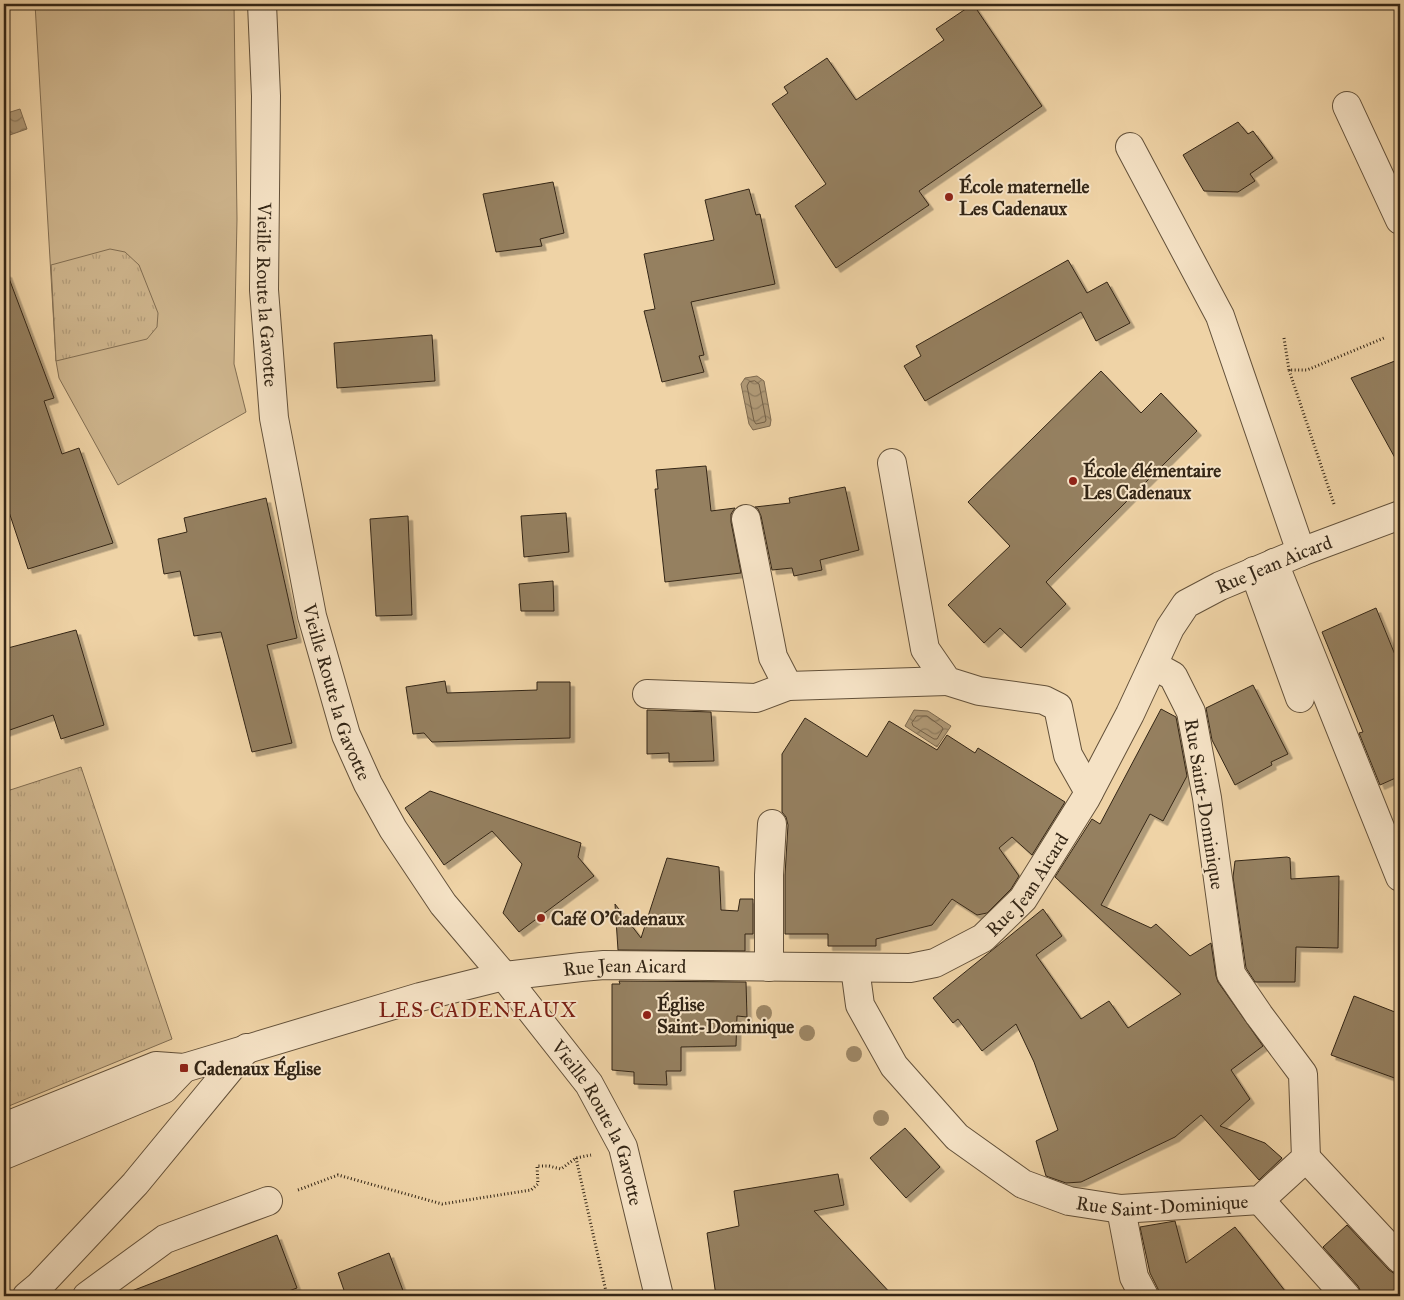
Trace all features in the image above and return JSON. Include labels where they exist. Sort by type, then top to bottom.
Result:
[{"type":"street","name":"Vieille Route la Gavotte","points":[[262,4],[266,96],[264,290],[274,418],[312,616],[346,735],[368,784],[393,828],[443,904],[504,976],[589,1084],[623,1148],[659,1296]]},
{"type":"street","points":[[1347,106],[1400,220]]},
{"type":"street","points":[[1130,147],[1220,316],[1301,552]]},
{"type":"street","points":[[892,463],[925,649],[947,681]]},
{"type":"street","name":"Rue Jean Aicard","points":[[184,1068],[420,996],[504,976],[604,965],[910,968],[935,963],[983,938],[1023,899],[1088,792],[1170,628],[1186,604],[1220,586],[1264,567],[1400,515]]},
{"type":"street","points":[[746,519],[773,657],[788,686]]},
{"type":"street","points":[[1264,567],[1300,698]]},
{"type":"street","points":[[1264,567],[1400,877]]},
{"type":"street","name":"Rue Saint-Dominique","points":[[855,968],[860,1005],[894,1066],[957,1137],[1023,1184],[1069,1201],[1121,1209],[1260,1200],[1306,1158],[1303,1074],[1259,1016],[1231,974],[1207,798],[1191,712],[1173,676],[1153,665]]},
{"type":"street","points":[[647,694],[756,698],[788,686],[947,681],[979,691],[1044,700],[1058,707],[1068,755],[1088,792]]},
{"type":"street","points":[[769,967],[769,875],[772,824]]},
{"type":"street","points":[[27,1296],[39,1286],[135,1184],[247,1048]]},
{"type":"street","points":[[4,1127],[156,1066],[184,1068]]},
{"type":"street","points":[[4,1155],[164,1089],[184,1068]]},
{"type":"street","points":[[1306,1158],[1400,1259]]},
{"type":"street","points":[[1260,1200],[1346,1296]]},
{"type":"street","points":[[87,1296],[165,1239],[268,1201]]},
{"type":"street","points":[[1121,1209],[1134,1277],[1144,1296]]},
{"type":"path","points":[[1284,338],[1289,370],[1335,507]]},
{"type":"path","points":[[1289,370],[1307,370],[1384,338]]},
{"type":"path","points":[[576,1158],[607,1296]]},
{"type":"path","points":[[268,1201],[338,1175],[442,1204],[531,1190],[538,1184],[537,1166],[549,1166],[560,1170]]},
{"type":"green space","points":[[35,4],[234,4],[237,219],[234,364],[246,412],[118,485],[59,378],[56,361]]},
{"type":"green space","points":[[110,249],[125,252],[139,265],[158,313],[157,327],[147,339],[56,361],[51,265]]},
{"type":"green space","points":[[81,767],[172,1039],[4,1108],[4,792]]},
{"type":"water","points":[[20,109],[27,129],[4,137],[4,114]]},
{"type":"water","points":[[757,376],[764,381],[771,420],[770,426],[753,430],[749,424],[741,384],[745,378]]},
{"type":"water","points":[[914,710],[928,711],[951,726],[937,747],[905,726]]},
{"type":"building","points":[[973,4],[1042,106],[919,191],[929,205],[836,268],[795,206],[826,184],[772,104],[788,93],[784,87],[827,58],[856,100],[944,40],[936,29]]},
{"type":"building","points":[[1238,122],[1248,134],[1253,131],[1273,158],[1250,174],[1255,181],[1238,192],[1204,191],[1183,155]]},
{"type":"building","points":[[553,182],[564,233],[540,239],[542,246],[496,252],[483,194]]},
{"type":"building","points":[[749,189],[756,215],[760,214],[775,284],[691,302],[704,355],[699,356],[704,372],[662,382],[644,311],[655,309],[644,254],[714,240],[705,200]]},
{"type":"building","points":[[1068,260],[1087,293],[1107,282],[1130,323],[1096,341],[1081,312],[925,401],[904,366],[921,356],[916,346]]},
{"type":"building","points":[[4,273],[7,273],[54,398],[44,401],[62,454],[79,448],[113,543],[28,569],[4,497]]},
{"type":"building","points":[[432,335],[435,381],[337,388],[334,343]]},
{"type":"building","points":[[1400,359],[1400,467],[1351,378]]},
{"type":"building","points":[[1101,371],[1141,413],[1161,393],[1197,431],[1046,582],[1066,604],[1021,648],[1000,628],[984,643],[948,605],[1010,546],[968,502]]},
{"type":"building","points":[[706,466],[711,511],[735,508],[731,514],[731,522],[741,573],[665,582],[655,489],[658,489],[656,470]]},
{"type":"building","points":[[845,487],[859,550],[820,560],[822,570],[794,576],[792,568],[772,570],[761,516],[755,507],[790,503],[789,498]]},
{"type":"building","points":[[266,498],[297,638],[267,645],[292,743],[252,752],[221,632],[194,636],[180,571],[164,574],[158,539],[187,532],[184,518]]},
{"type":"building","points":[[566,513],[569,552],[524,557],[521,516]]},
{"type":"building","points":[[408,516],[412,615],[376,616],[370,519]]},
{"type":"building","points":[[553,581],[554,611],[521,611],[519,584]]},
{"type":"building","points":[[1376,608],[1400,667],[1400,776],[1380,785],[1359,733],[1363,732],[1322,632]]},
{"type":"building","points":[[76,630],[104,725],[61,739],[53,715],[4,732],[4,649]]},
{"type":"building","points":[[445,681],[447,693],[537,690],[537,682],[570,682],[570,738],[432,742],[424,733],[413,734],[406,687]]},
{"type":"building","points":[[1253,685],[1288,754],[1271,762],[1272,765],[1235,785],[1212,740],[1206,708]]},
{"type":"building","points":[[1161,709],[1176,717],[1187,776],[1163,821],[1150,814],[1101,905],[1151,928],[1156,924],[1190,956],[1211,943],[1218,982],[1263,1046],[1231,1070],[1250,1099],[1220,1126],[1265,1143],[1282,1158],[1259,1180],[1201,1115],[1175,1137],[1081,1182],[1066,1183],[1046,1176],[1036,1141],[1058,1130],[1034,1062],[1016,1024],[982,1051],[958,1019],[953,1023],[933,998],[1043,909],[1062,936],[1036,955],[1081,1019],[1109,1001],[1128,1028],[1181,994],[1055,877],[1092,819],[1100,824]]},
{"type":"building","points":[[647,710],[711,712],[714,761],[669,762],[669,753],[647,754]]},
{"type":"building","points":[[805,718],[867,757],[889,721],[937,750],[947,735],[975,753],[978,748],[1065,802],[1032,855],[1012,837],[999,848],[1019,876],[1011,889],[987,913],[977,915],[952,899],[932,925],[876,939],[876,946],[828,946],[828,934],[785,934],[785,875],[788,825],[786,817],[782,812],[782,754]]},
{"type":"building","points":[[430,791],[581,843],[578,857],[594,876],[519,932],[503,913],[522,864],[492,831],[444,865],[405,808]]},
{"type":"building","points":[[667,858],[719,867],[721,910],[738,911],[740,899],[753,899],[753,934],[745,934],[745,951],[618,950],[615,904],[641,938]]},
{"type":"building","points":[[1290,858],[1291,879],[1339,876],[1338,948],[1296,947],[1295,982],[1255,982],[1246,968],[1233,877],[1235,861]]},
{"type":"building","points":[[619,981],[746,982],[747,1017],[737,1016],[736,1046],[681,1047],[681,1071],[666,1071],[667,1085],[634,1084],[634,1072],[612,1070],[612,984],[620,984]]},
{"type":"building","points":[[1354,996],[1400,1014],[1400,1080],[1331,1055]]},
{"type":"building","points":[[905,1128],[940,1167],[906,1198],[870,1158]]},
{"type":"building","points":[[838,1174],[844,1205],[814,1211],[893,1296],[716,1296],[707,1233],[739,1226],[734,1191]]},
{"type":"building","points":[[1175,1221],[1186,1263],[1235,1227],[1289,1296],[1160,1296],[1150,1273],[1140,1227]]},
{"type":"building","points":[[1347,1225],[1389,1270],[1395,1274],[1400,1274],[1400,1296],[1363,1296],[1358,1286],[1323,1247]]},
{"type":"building","points":[[277,1235],[297,1288],[275,1296],[125,1296],[124,1294]]},
{"type":"building","points":[[389,1253],[405,1296],[346,1296],[338,1273]]},
{"type":"place","name":"École maternelle Les Cadenaux","points":[[949,197]]},
{"type":"place","name":"École élémentaire Les Cadenaux","points":[[1073,481]]},
{"type":"place","name":"Café O'Cadenaux","points":[[541,918]]},
{"type":"place","name":"Église Saint-Dominique","points":[[647,1015]]},
{"type":"place","name":"Cadenaux Église","points":[[184,1068]]},
{"type":"district","name":"LES CADENEAUX","points":[[478,1010]]}]
